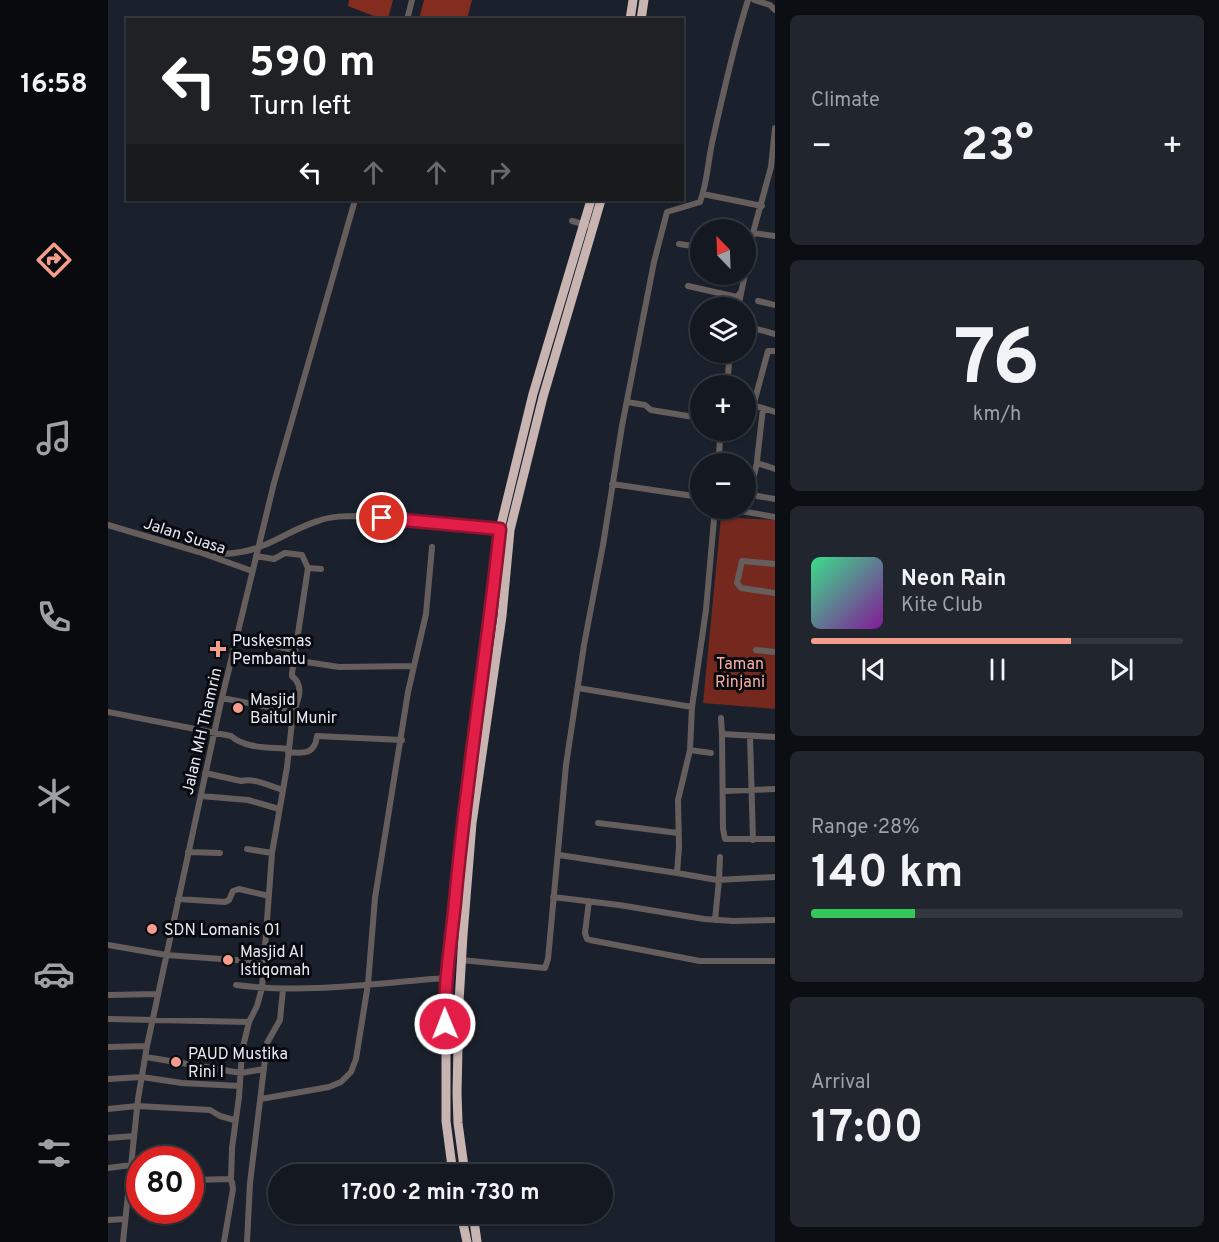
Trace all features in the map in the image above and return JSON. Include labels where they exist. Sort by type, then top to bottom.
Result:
[{"type":"highway","points":[[630,18],[633,0]]},
{"type":"highway","points":[[641,18],[644,0]]},
{"type":"highway","points":[[452,1164],[446,1121],[444,1003],[463,820],[502,616],[505,530],[589,225],[591,201]]},
{"type":"highway","points":[[589,225],[601,201]]},
{"type":"highway","points":[[464,1164],[458,1123],[459,1002],[481,725]]},
{"type":"highway","points":[[451,935],[463,935]]},
{"type":"highway","points":[[444,1003],[459,1002]]},
{"type":"highway","points":[[446,1071],[457,1072]]},
{"type":"highway","points":[[463,1224],[466,1242]]},
{"type":"highway","points":[[474,1224],[477,1242]]},
{"type":"street","points":[[408,18],[412,0]]},
{"type":"street","points":[[461,960],[544,968],[548,959],[566,765],[612,484],[654,262],[667,212],[700,202],[703,194],[737,34],[748,0]]},
{"type":"street","points":[[754,0],[772,4],[775,10]]},
{"type":"street","points":[[756,224],[771,167],[775,128]]},
{"type":"street","points":[[766,190],[775,192]]},
{"type":"street","points":[[703,194],[762,206]]},
{"type":"street","name":"Jalan MH Thamrin","points":[[133,1146],[147,1046],[222,698],[274,483],[355,201]]},
{"type":"street","points":[[572,221],[589,225]]},
{"type":"street","points":[[756,233],[775,236]]},
{"type":"street","points":[[679,244],[690,246]]},
{"type":"street","points":[[739,297],[742,285]]},
{"type":"street","points":[[688,286],[729,296],[737,297],[740,293]]},
{"type":"street","points":[[758,301],[775,305]]},
{"type":"street","points":[[756,329],[775,334]]},
{"type":"street","points":[[775,351],[768,351],[754,400],[756,406],[775,412]]},
{"type":"street","points":[[627,402],[645,405],[651,410],[690,416]]},
{"type":"street","points":[[756,467],[763,408]]},
{"type":"street","points":[[757,463],[775,469]]},
{"type":"street","points":[[612,484],[690,496]]},
{"type":"street","points":[[756,496],[775,499]]},
{"type":"street","points":[[756,514],[775,517]]},
{"type":"street","points":[[199,552],[229,554],[258,548],[317,521],[341,516],[505,530]]},
{"type":"street","points":[[677,873],[678,800],[690,750],[692,707],[706,610],[714,519]]},
{"type":"street","name":"Jalan Suasa","points":[[108,525],[199,552],[252,571]]},
{"type":"street","points":[[261,1100],[327,1088],[341,1082],[351,1072],[356,1059],[368,984],[375,898],[413,666],[426,614],[432,548]]},
{"type":"street","points":[[224,1242],[233,1189],[231,1180],[234,1120],[240,1086],[240,1061],[249,1022],[262,988],[272,853],[293,713],[300,688],[292,676],[292,660],[308,568],[302,555],[285,553],[272,560],[256,556]]},
{"type":"street","points":[[775,564],[741,561],[737,583],[741,588],[775,593]]},
{"type":"street","points":[[308,568],[321,569]]},
{"type":"street","points":[[237,638],[294,650]]},
{"type":"street","points":[[756,650],[775,652]]},
{"type":"street","points":[[292,660],[339,667],[413,666]]},
{"type":"street","points":[[578,688],[692,707]]},
{"type":"street","points":[[222,698],[293,713]]},
{"type":"street","points":[[108,712],[231,736],[237,741],[263,748],[289,751],[308,752],[316,745],[318,736],[402,740]]},
{"type":"street","points":[[721,718],[725,839],[775,839]]},
{"type":"street","points":[[722,734],[775,737]]},
{"type":"street","points":[[750,736],[753,840]]},
{"type":"street","points":[[690,750],[711,753]]},
{"type":"street","points":[[206,773],[241,781],[264,783],[283,790]]},
{"type":"street","points":[[723,791],[775,789]]},
{"type":"street","points":[[201,796],[249,800],[279,809]]},
{"type":"street","points":[[598,823],[678,833]]},
{"type":"street","points":[[247,849],[272,853]]},
{"type":"street","points":[[188,852],[220,853]]},
{"type":"street","points":[[559,855],[719,880],[775,877]]},
{"type":"street","points":[[716,920],[720,857]]},
{"type":"street","points":[[178,899],[225,902],[229,900],[233,891],[238,889],[269,896]]},
{"type":"street","points":[[553,897],[716,920],[775,920]]},
{"type":"street","points":[[589,901],[585,933],[587,939],[590,940],[700,961],[775,961]]},
{"type":"street","points":[[108,945],[166,955],[264,962]]},
{"type":"street","points":[[236,985],[284,989],[446,978]]},
{"type":"street","points":[[247,1242],[250,1183],[267,1043],[280,1020],[284,989]]},
{"type":"street","points":[[108,995],[158,994]]},
{"type":"street","points":[[108,1019],[249,1022]]},
{"type":"street","points":[[108,1047],[147,1046]]},
{"type":"street","points":[[146,1057],[241,1073],[264,1069]]},
{"type":"street","points":[[108,1080],[142,1077],[162,1081],[240,1086]]},
{"type":"street","points":[[108,1109],[137,1106],[210,1110],[234,1120]]},
{"type":"street","points":[[108,1138],[134,1136]]},
{"type":"street","points":[[108,1168],[126,1166]]},
{"type":"street","points":[[204,1180],[231,1180]]},
{"type":"street","name":"Jalan MH Thamrin","points":[[123,1242],[126,1210]]},
{"type":"street","points":[[108,1220],[125,1219]]},
{"type":"green space","name":"Taman Rinjani","points":[[721,519],[775,520],[775,709],[703,703]]},
{"type":"shaded area","points":[[349,0],[393,0],[388,18],[379,18],[348,6]]},
{"type":"shaded area","points":[[424,0],[472,0],[467,18],[419,18]]},
{"type":"place","name":"Puskesmas Pembantu","points":[[218,649]]},
{"type":"place","name":"Masjid Baitul Munir","points":[[238,708]]},
{"type":"place","name":"SDN Lomanis 01","points":[[152,929]]},
{"type":"place","name":"Masjid Al Istiqomah","points":[[228,960]]},
{"type":"place","name":"PAUD Mustika Rini I","points":[[176,1062]]},
{"type":"route","points":[[382,518],[500,529],[491,615],[463,820],[446,978],[445,1024]]}]
